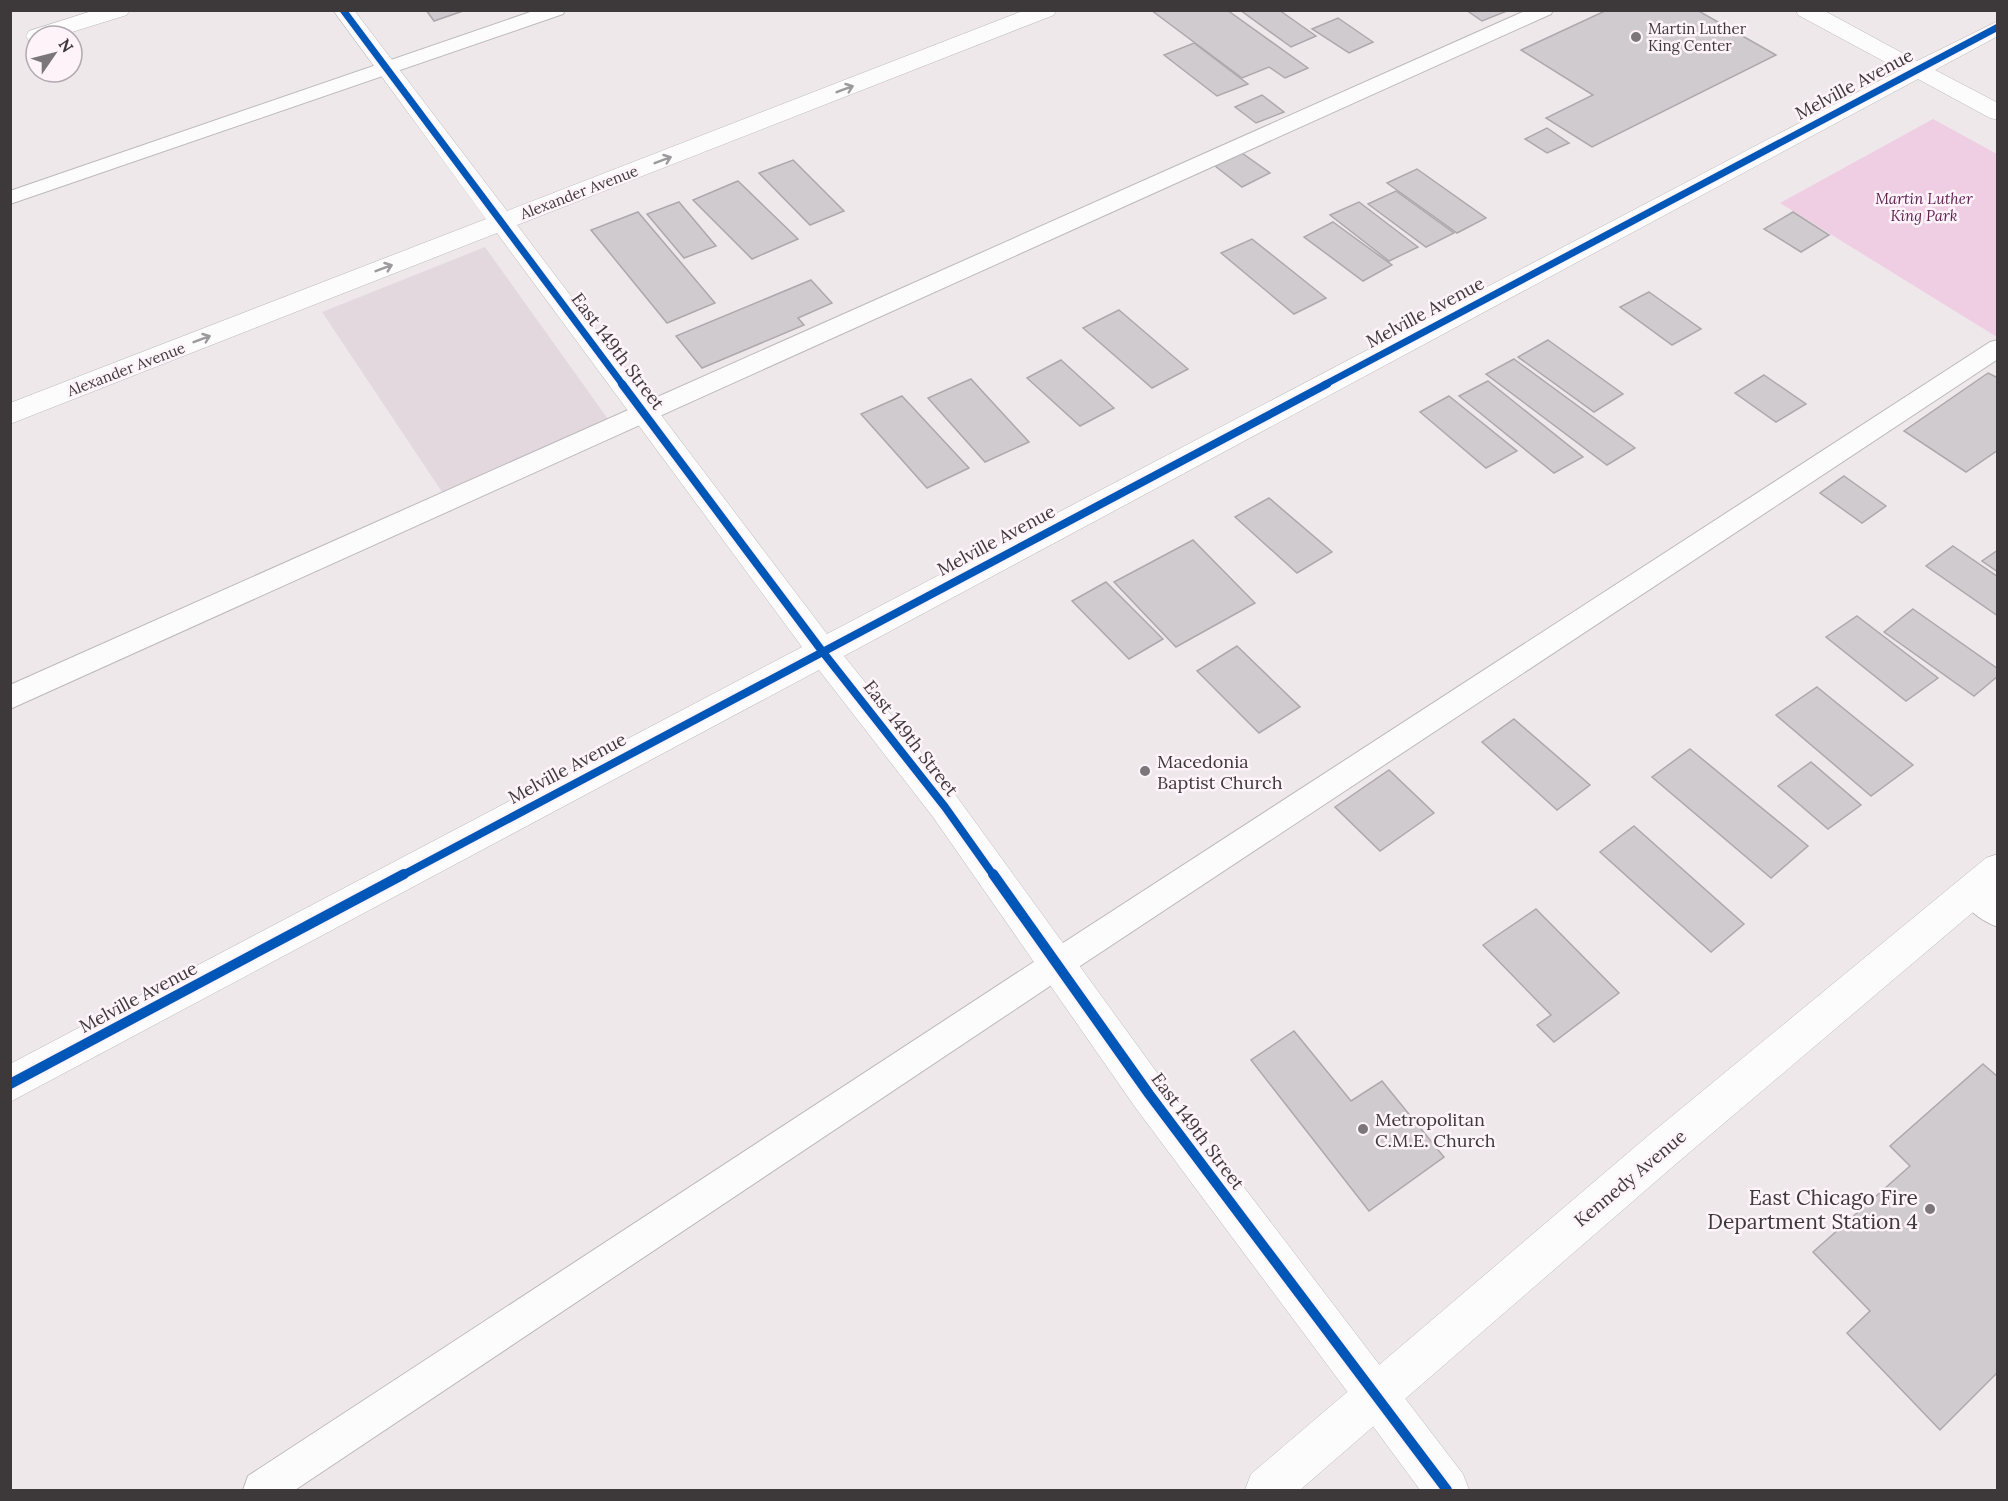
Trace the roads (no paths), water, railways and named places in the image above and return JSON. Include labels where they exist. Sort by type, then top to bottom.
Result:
[{"type":"street","points":[[75,24],[119,10]]},
{"type":"street","name":"East 149th Street","points":[[343,10],[822,651],[945,807],[1149,1094],[1447,1491]]},
{"type":"street","name":"Alexander Avenue","points":[[10,414],[1046,10]]},
{"type":"street","points":[[1806,10],[1998,113]]},
{"type":"street","name":"Melville Avenue","points":[[10,1084],[1998,27]]},
{"type":"street","name":"Kennedy Avenue","points":[[1267,1491],[1672,1142],[1989,891]]},
{"type":"lane","points":[[10,198],[556,10]]},
{"type":"lane","points":[[10,698],[643,412],[1544,10]]},
{"type":"lane","points":[[262,1491],[1056,964],[1998,348]]},
{"type":"place","name":"Martin Luther King Center","points":[[1636,37]]},
{"type":"place","name":"Macedonia Baptist Church","points":[[1145,771]]},
{"type":"place","name":"Metropolitan C.M.E. Church","points":[[1363,1129]]},
{"type":"place","name":"East Chicago Fire Department Station 4","points":[[1930,1209]]},
{"type":"park label","name":"Martin Luther King Park","points":[[1924,206]]}]
